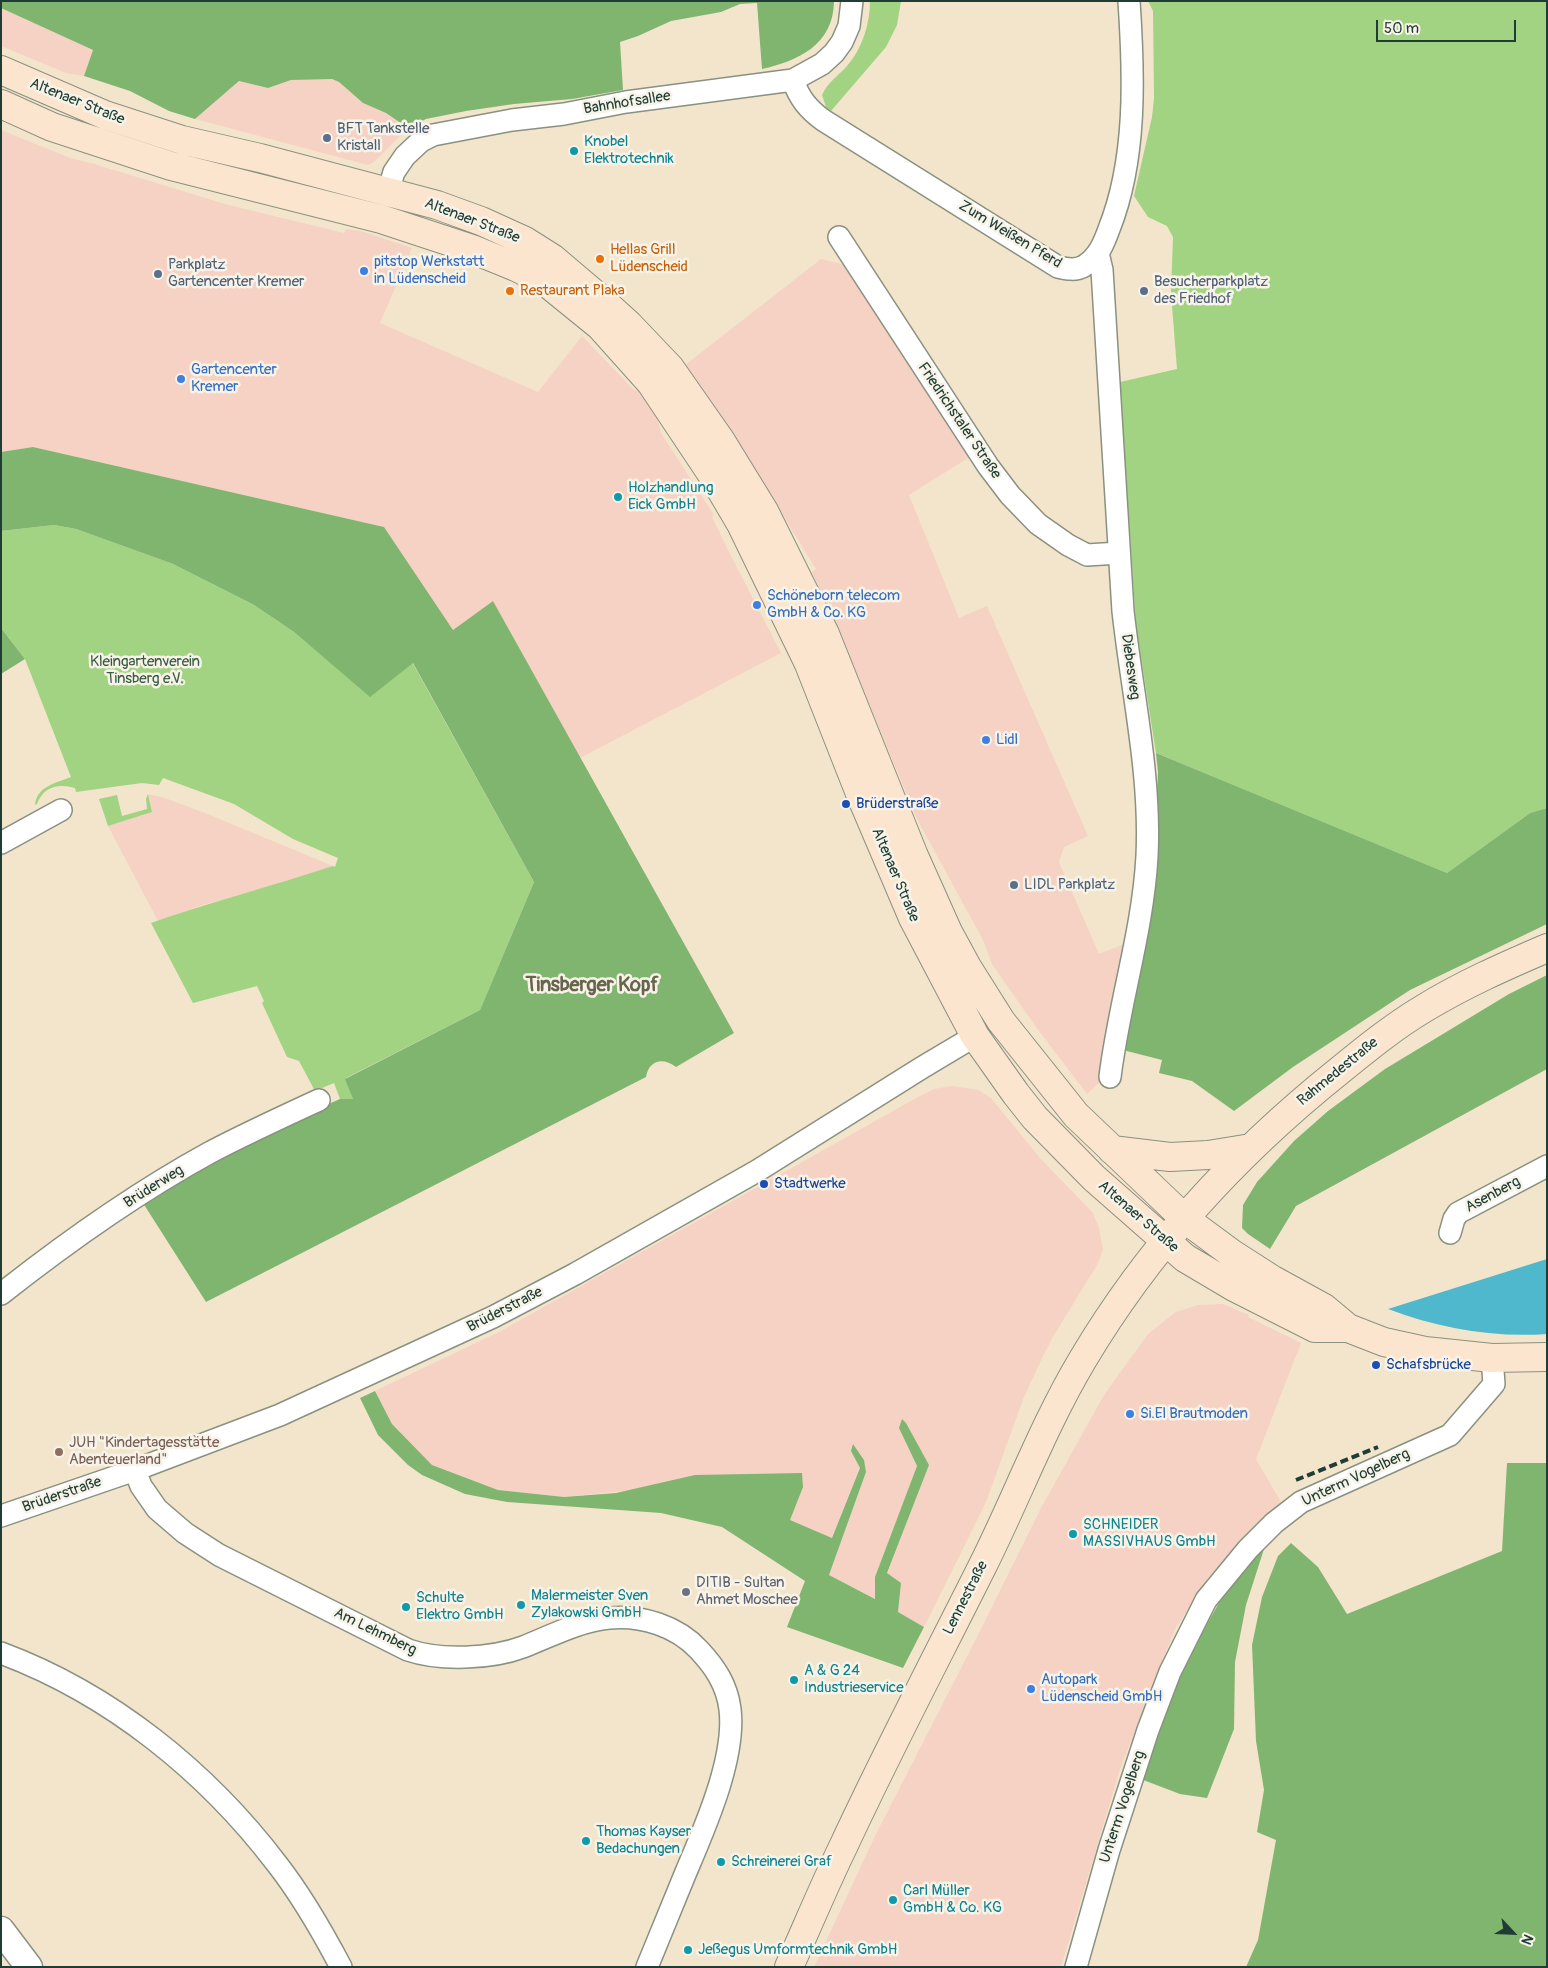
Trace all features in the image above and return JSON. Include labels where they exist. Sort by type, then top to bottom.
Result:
[{"type":"main road","name":"Altenaer Straße","points":[[1,70],[105,115],[182,140],[260,158],[437,205],[481,221],[525,241],[552,258],[629,325],[670,368],[721,466],[752,518],[821,658],[839,703],[914,856],[948,932],[967,967],[1001,1021],[1076,1115],[1185,1219],[1231,1253],[1273,1280],[1324,1308],[1348,1328],[1384,1342],[1425,1351],[1492,1358],[1547,1357]]},
{"type":"main road","name":"Altenaer Straße","points":[[1,104],[52,127],[171,166],[381,219],[516,267],[547,283],[600,326],[628,356],[721,466]]},
{"type":"main road","points":[[171,166],[182,140]]},
{"type":"main road","points":[[381,219],[388,192]]},
{"type":"main road","name":"Altenaer Straße","points":[[839,703],[861,796],[913,918],[975,1036],[1035,1118],[1109,1193],[1165,1242],[1205,1272],[1284,1314],[1315,1328],[1348,1328]]},
{"type":"main road","name":"Rahmedestraße","points":[[1165,1242],[1251,1148],[1293,1108],[1368,1047],[1423,1009],[1498,970],[1547,948]]},
{"type":"main road","points":[[975,1036],[1001,1021]]},
{"type":"main road","points":[[1112,1150],[1170,1157],[1208,1155],[1251,1148]]},
{"type":"main road","name":"Lennestraße","points":[[789,1967],[847,1838],[1007,1518],[1082,1360],[1114,1310],[1165,1242]]},
{"type":"street","name":"Bahnhofsallee","points":[[388,192],[394,172],[405,156],[421,141],[434,135],[512,120],[564,114],[626,102],[793,80],[822,64],[834,53],[842,42],[849,26],[852,1]]},
{"type":"street","points":[[1098,254],[1118,207],[1126,171],[1132,76],[1129,1]]},
{"type":"street","name":"Zum Weißen Pferd","points":[[793,80],[800,99],[812,112],[1058,267],[1079,268],[1086,265],[1098,254]]},
{"type":"street","name":"Friedrichstaler Straße","points":[[839,236],[988,466],[1010,495],[1038,524],[1073,548],[1087,555],[1119,553]]},
{"type":"street","name":"Diebesweg","points":[[1098,254],[1102,270],[1119,553],[1128,664],[1143,751],[1147,814],[1147,854],[1143,906],[1110,1077]]},
{"type":"street","points":[[1,843],[61,810]]},
{"type":"street","name":"Brüderstraße","points":[[1,1516],[135,1470],[280,1415],[493,1317],[575,1274],[749,1176],[975,1036]]},
{"type":"street","name":"Brüderweg","points":[[1,1294],[54,1252],[177,1172],[210,1153],[318,1100]]},
{"type":"street","name":"Asenberg","points":[[1450,1233],[1458,1213],[1547,1166]]},
{"type":"street","name":"Unterm Vogelberg","points":[[1076,1967],[1109,1850],[1148,1730],[1170,1672],[1206,1600],[1248,1548],[1272,1524],[1301,1502],[1450,1435],[1494,1384],[1492,1358]]},
{"type":"street","name":"Am Lehmberg","points":[[135,1470],[141,1486],[157,1509],[184,1533],[219,1555],[408,1650],[424,1656],[443,1658],[496,1653],[521,1648],[579,1625],[609,1618],[630,1619],[662,1625],[684,1636],[694,1645],[714,1667],[725,1688],[730,1709],[730,1737],[715,1798],[647,1967]]},
{"type":"street","points":[[1,1653],[57,1678],[95,1699],[165,1748],[197,1776],[242,1821],[277,1864],[310,1911],[341,1967]]},
{"type":"street","points":[[1,1930],[29,1967]]},
{"type":"shaded area","points":[[1,8],[93,50],[84,76],[66,73],[1,46]]},
{"type":"shaded area","points":[[321,78],[339,82],[363,103],[386,113],[408,128],[374,162],[368,165],[195,119],[239,81],[268,88],[291,80]]},
{"type":"shaded area","points":[[1,130],[73,159],[225,204],[344,233],[346,229],[361,231],[412,248],[380,323],[538,392],[582,336],[635,391],[639,388],[656,412],[661,433],[714,515],[712,517],[728,550],[781,653],[580,758],[493,601],[453,630],[384,527],[33,447],[1,452]]},
{"type":"shaded area","points":[[821,259],[846,265],[973,455],[909,495],[959,618],[987,606],[1088,836],[1064,847],[1059,862],[1099,954],[1129,942],[1099,1083],[1087,1094],[1036,1027],[992,964],[983,940],[917,819],[812,572],[816,569],[752,465],[685,365]]},
{"type":"shaded area","points":[[148,794],[165,798],[205,813],[333,866],[278,885],[203,905],[158,921],[108,826],[152,812]]},
{"type":"shaded area","points":[[952,1086],[978,1090],[991,1098],[1040,1158],[1093,1213],[1099,1228],[1103,1250],[1097,1265],[1043,1356],[1024,1397],[986,1502],[924,1627],[898,1612],[901,1583],[887,1574],[929,1465],[899,1428],[917,1466],[875,1577],[876,1599],[829,1575],[866,1472],[851,1451],[860,1468],[832,1538],[790,1520],[802,1487],[802,1473],[564,1497],[498,1490],[432,1465],[392,1424],[375,1391],[501,1331],[918,1097],[934,1089]]},
{"type":"shaded area","points":[[1223,1304],[1249,1315],[1248,1317],[1301,1343],[1256,1459],[1282,1504],[1254,1526],[1208,1578],[1175,1629],[1120,1769],[1061,1967],[814,1967],[875,1836],[1041,1508],[1104,1395],[1148,1334],[1168,1318],[1176,1312],[1198,1305]]},
{"type":"green space","points":[[1,1],[834,2],[832,17],[820,40],[800,56],[775,66],[762,69],[757,3],[740,4],[721,12],[671,21],[620,42],[623,90],[572,99],[514,104],[466,111],[426,119],[408,128],[386,113],[363,103],[339,82],[332,79],[291,80],[268,88],[239,81],[195,119],[169,111],[130,91],[84,76],[93,50],[1,8]]},
{"type":"green space","points":[[870,1],[901,1],[897,25],[886,47],[831,111],[826,107],[822,95],[857,52],[867,27]]},
{"type":"green space","points":[[1148,1],[1547,1],[1547,808],[1530,813],[1447,873],[1156,753],[1136,625],[1120,382],[1177,369],[1171,293],[1173,237],[1167,226],[1148,217],[1134,196],[1152,117],[1154,98],[1153,11]]},
{"type":"green space","points":[[33,447],[384,527],[453,630],[493,601],[734,1033],[676,1067],[662,1061],[653,1064],[646,1077],[206,1302],[143,1203],[161,1191],[292,1120],[340,1099],[353,1099],[345,1079],[480,1010],[534,882],[413,663],[370,697],[294,632],[254,605],[173,564],[76,529],[54,525],[1,531],[1,452]]},
{"type":"green space","name":"Kleingartenverein Tinsberg e.V.","points":[[54,525],[76,529],[173,564],[254,605],[294,632],[370,696],[412,662],[534,882],[480,1010],[346,1078],[353,1099],[340,1099],[334,1083],[315,1091],[299,1061],[287,1057],[262,1003],[264,1001],[257,986],[193,1003],[151,923],[333,866],[335,867],[338,858],[293,839],[234,804],[163,778],[159,785],[142,783],[76,792],[75,788],[57,786],[47,790],[35,805],[39,793],[43,789],[71,777],[25,659],[1,628],[1,531]]},
{"type":"green space","points":[[1,628],[25,659],[1,674]]},
{"type":"green space","points":[[1156,753],[1447,873],[1530,813],[1547,808],[1547,924],[1410,990],[1293,1067],[1234,1111],[1192,1081],[1159,1073],[1162,1060],[1123,1050],[1125,1031],[1134,1003],[1153,896],[1158,772]]},
{"type":"green space","points":[[148,794],[152,812],[108,826],[99,799],[117,795],[122,816],[147,809],[146,799]]},
{"type":"green space","points":[[1547,975],[1547,1069],[1296,1206],[1270,1249],[1242,1228],[1243,1205],[1257,1182],[1294,1141],[1328,1111],[1385,1069],[1509,994]]},
{"type":"green space","points":[[375,1391],[392,1424],[432,1465],[498,1490],[564,1497],[616,1493],[695,1475],[802,1473],[803,1487],[790,1520],[832,1538],[860,1468],[851,1451],[853,1444],[864,1460],[866,1472],[829,1575],[875,1599],[875,1577],[917,1466],[899,1428],[902,1419],[929,1465],[887,1573],[901,1583],[898,1612],[924,1627],[903,1668],[787,1627],[805,1581],[722,1527],[661,1513],[507,1502],[465,1494],[422,1475],[408,1465],[378,1435],[360,1398]]},
{"type":"green space","points":[[1507,1463],[1547,1463],[1547,1967],[1246,1967],[1258,1940],[1276,1840],[1257,1832],[1264,1790],[1256,1741],[1252,1645],[1262,1597],[1278,1556],[1291,1543],[1318,1567],[1347,1614],[1502,1551]]},
{"type":"green space","points":[[1264,1549],[1246,1605],[1235,1662],[1234,1729],[1207,1798],[1180,1794],[1138,1778],[1179,1673],[1224,1594],[1244,1568]]},
{"type":"water","points":[[1547,1259],[1547,1334],[1506,1334],[1466,1330],[1407,1316],[1388,1309]]},
{"type":"railway","points":[[1296,1480],[1378,1447]]},
{"type":"place","name":"BFT Tankstelle Kristall","points":[[327,138]]},
{"type":"place","name":"Knobel Elektrotechnik","points":[[574,151]]},
{"type":"place","name":"Hellas Grill Lüdenscheid","points":[[600,259]]},
{"type":"place","name":"pitstop Werkstatt in Lüdenscheid","points":[[364,271]]},
{"type":"place","name":"Parkplatz Gartencenter Kremer","points":[[158,274]]},
{"type":"place","name":"Restaurant Plaka","points":[[510,291]]},
{"type":"place","name":"Besucherparkplatz des Friedhof","points":[[1144,291]]},
{"type":"place","name":"Gartencenter Kremer","points":[[181,379]]},
{"type":"place","name":"Holzhandlung Eick GmbH","points":[[618,497]]},
{"type":"place","name":"Schöneborn telecom GmbH & Co. KG","points":[[757,605]]},
{"type":"place","name":"Lidl","points":[[986,740]]},
{"type":"place","name":"Brüderstraße","points":[[846,804]]},
{"type":"place","name":"LIDL Parkplatz","points":[[1014,885]]},
{"type":"place","name":"Stadtwerke","points":[[764,1184]]},
{"type":"place","name":"Schafsbrücke","points":[[1376,1365]]},
{"type":"place","name":"Si.El Brautmoden","points":[[1130,1414]]},
{"type":"place","name":"JUH \"Kindertagesstätte Abenteuerland\"","points":[[59,1452]]},
{"type":"place","name":"SCHNEIDER MASSIVHAUS GmbH","points":[[1073,1534]]},
{"type":"place","name":"DITIB - Sultan Ahmet Moschee","points":[[686,1592]]},
{"type":"place","name":"Malermeister Sven Zylakowski GmbH","points":[[521,1605]]},
{"type":"place","name":"Schulte Elektro GmbH","points":[[406,1607]]},
{"type":"place","name":"A & G 24 Industrieservice","points":[[794,1680]]},
{"type":"place","name":"Autopark Lüdenscheid GmbH","points":[[1031,1689]]},
{"type":"place","name":"Thomas Kayser Bedachungen","points":[[586,1841]]},
{"type":"place","name":"Schreinerei Graf","points":[[721,1862]]},
{"type":"place","name":"Carl Müller GmbH & Co. KG","points":[[893,1900]]},
{"type":"place","name":"Jeßegus Umformtechnik GmbH","points":[[688,1950]]},
{"type":"district","name":"Tinsberger Kopf","points":[[592,986]]}]
